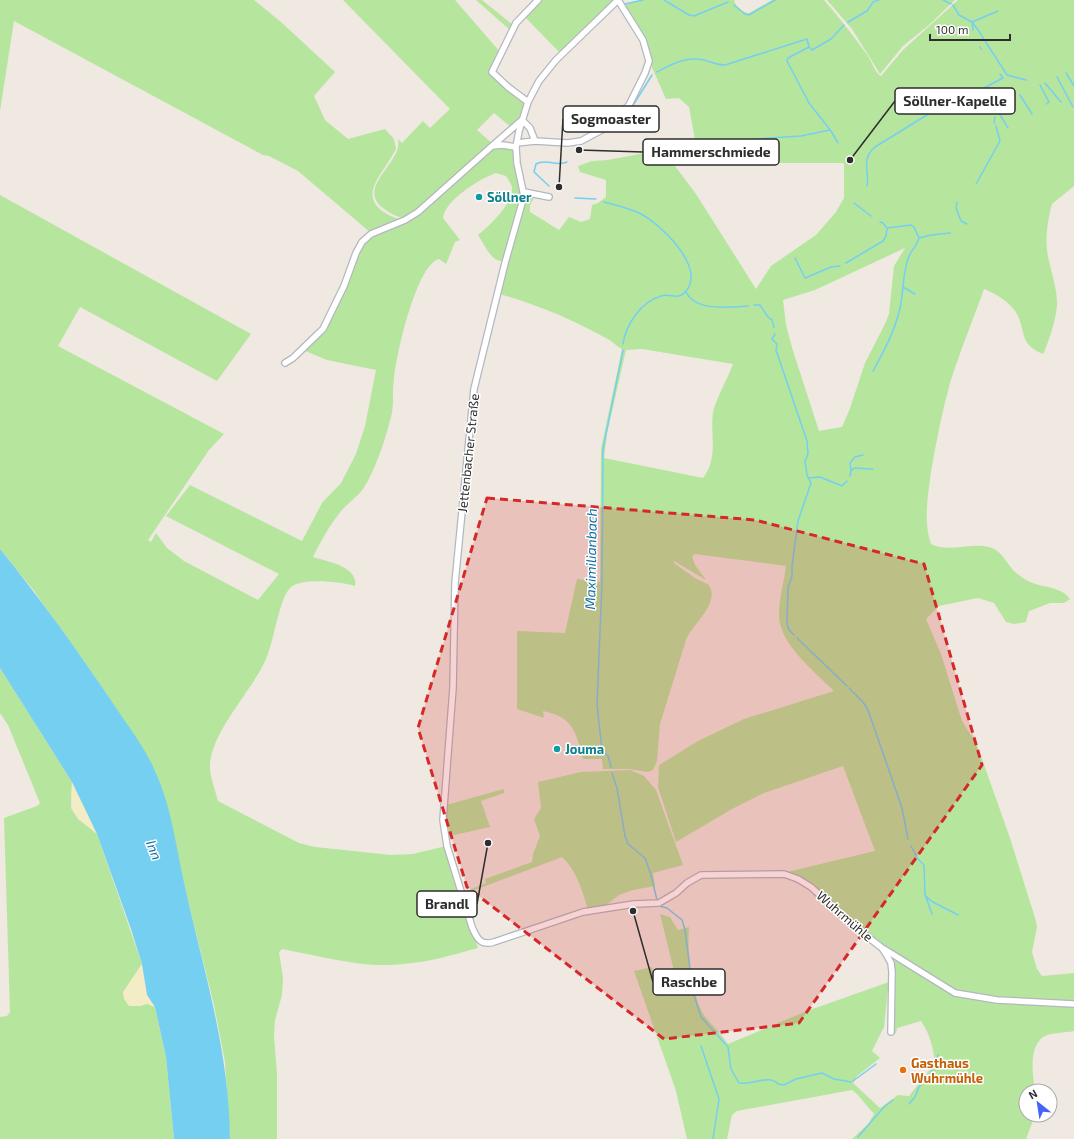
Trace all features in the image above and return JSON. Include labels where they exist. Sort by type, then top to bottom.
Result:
[{"type":"street","points":[[528,102],[508,87],[492,72],[516,24],[538,0]]},
{"type":"street","points":[[492,146],[516,145],[535,140],[568,143],[581,141],[609,126],[629,106],[645,74],[649,61],[642,40],[618,0]]},
{"type":"street","name":"Jettenbacher Straße","points":[[481,942],[472,927],[443,826],[453,688],[455,583],[474,388],[524,192],[517,163],[516,145],[528,102],[539,82],[556,60],[618,0]]},
{"type":"street","points":[[285,363],[293,358],[323,330],[344,286],[356,253],[362,242],[371,234],[405,220],[418,212],[522,120],[530,128],[535,140]]},
{"type":"street","points":[[524,192],[549,197]]},
{"type":"street","name":"Wuhrmühle","points":[[481,942],[494,942],[583,912],[606,908],[659,903],[697,877],[784,874],[798,879],[811,887],[855,928],[882,948],[891,963],[893,988],[891,1032]]},
{"type":"street","points":[[882,948],[955,993],[997,1000],[1074,1004]]},
{"type":"street","points":[[891,963],[894,959],[900,958]]},
{"type":"highlighted area","points":[[487,498],[755,520],[924,564],[982,765],[799,1023],[664,1039],[467,887],[418,728]]},
{"type":"green space","points":[[0,0],[254,0],[281,22],[335,72],[314,96],[325,120],[348,139],[385,129],[394,139],[396,149],[377,180],[373,189],[373,198],[376,206],[385,213],[401,220],[371,233],[298,171],[269,156],[263,155],[14,21],[0,111]]},
{"type":"green space","points":[[343,0],[455,0],[501,53],[491,70],[525,101],[522,114],[511,127],[494,113],[477,130],[493,144],[433,198],[405,218],[388,212],[376,200],[374,192],[377,183],[394,157],[398,148],[398,139],[402,143],[423,121],[430,128],[450,109]]},
{"type":"green space","points":[[476,0],[482,0],[513,25],[510,30]]},
{"type":"green space","points":[[541,0],[615,0],[560,53],[524,16]]},
{"type":"green space","points":[[642,0],[734,0],[740,9],[749,13],[772,0],[824,0],[868,56],[881,76],[903,50],[958,0],[1074,0],[1074,186],[1052,204],[1048,225],[1046,240],[1047,254],[1055,287],[1057,308],[1048,343],[1043,354],[1031,347],[1027,343],[1018,316],[1012,307],[998,296],[984,289],[958,359],[947,394],[933,461],[927,508],[927,527],[931,544],[945,548],[982,546],[993,548],[1000,553],[1013,570],[1024,579],[1056,589],[1070,599],[1064,603],[1050,603],[1029,611],[1026,622],[1014,624],[1006,622],[994,603],[978,598],[939,606],[926,619],[941,654],[962,721],[977,745],[1010,838],[1036,921],[1037,927],[1032,952],[1037,969],[1042,976],[1074,973],[1074,1031],[1054,1033],[1043,1037],[1038,1042],[1033,1055],[1034,1083],[1018,1083],[1018,1123],[1032,1123],[1026,1139],[852,1139],[868,1124],[874,1114],[852,1090],[737,1111],[732,1115],[727,1139],[687,1139],[676,1091],[634,971],[652,967],[657,984],[676,979],[660,914],[670,917],[678,930],[689,927],[689,960],[696,996],[704,1015],[728,1044],[807,1011],[892,981],[892,985],[888,988],[884,1027],[872,1051],[880,1058],[857,1076],[853,1083],[880,1108],[898,1095],[909,1096],[935,1063],[931,1041],[921,1021],[897,1028],[896,1033],[894,1034],[895,987],[893,963],[898,959],[954,991],[874,940],[810,885],[783,873],[875,851],[843,766],[764,793],[732,809],[676,842],[658,787],[659,765],[698,741],[744,719],[834,691],[799,657],[791,647],[781,626],[779,609],[786,566],[695,554],[692,556],[695,565],[706,580],[674,561],[674,563],[695,578],[709,585],[711,599],[705,613],[686,640],[660,724],[657,761],[653,770],[648,772],[628,769],[603,769],[602,759],[583,759],[572,727],[561,717],[543,711],[544,718],[517,709],[517,631],[565,633],[577,579],[600,582],[601,449],[622,349],[606,338],[568,319],[499,294],[526,196],[535,196],[530,205],[530,212],[559,230],[569,217],[581,222],[590,219],[592,205],[598,203],[606,197],[606,180],[580,172],[578,166],[592,161],[608,160],[650,152],[656,153],[675,166],[696,194],[756,289],[771,266],[816,235],[836,212],[844,198],[844,163],[743,163],[702,159],[685,160],[695,140],[689,107],[679,98],[666,99],[651,65],[648,48],[624,4]],"holes":[[[905,248],[894,266],[889,314],[865,363],[842,427],[819,431],[793,351],[786,325],[783,300],[815,290]],[[642,349],[733,364],[715,405],[712,422],[713,451],[708,469],[703,478],[604,458],[607,433],[626,350]]]},
{"type":"green space","points":[[827,0],[955,0],[929,25],[903,46],[880,74],[852,29]]},
{"type":"green space","points":[[496,147],[514,149],[522,194],[503,261],[499,261],[492,256],[478,235],[500,214],[512,193],[512,186],[506,176],[496,173],[473,185],[457,197],[445,211],[443,218],[460,240],[455,242],[446,264],[439,259],[431,265],[423,277],[415,294],[399,351],[393,383],[393,408],[384,441],[372,473],[363,489],[344,507],[338,515],[313,557],[347,569],[355,579],[355,586],[341,583],[312,581],[303,582],[290,588],[283,601],[266,659],[252,684],[218,736],[210,763],[211,777],[218,801],[299,843],[315,847],[391,855],[413,854],[446,846],[478,948],[431,960],[388,965],[373,965],[342,961],[282,949],[279,952],[283,978],[282,995],[275,1020],[274,1037],[277,1073],[277,1139],[230,1139],[225,1062],[214,1005],[156,772],[95,677],[34,591],[0,549],[0,195],[251,334],[217,381],[80,307],[58,346],[224,434],[209,450],[148,540],[151,542],[156,533],[167,548],[184,561],[258,600],[279,574],[166,516],[190,485],[302,541],[322,503],[341,483],[356,454],[365,426],[376,370],[327,360],[303,350],[323,330],[357,251],[370,236],[408,220],[487,151]]},
{"type":"green space","points":[[0,668],[72,782],[71,808],[78,819],[97,834],[142,964],[128,985],[140,1006],[147,1003],[155,1007],[166,1057],[174,1139],[0,1139],[0,1017],[7,1016],[10,1012],[4,818],[37,806],[40,803],[8,725],[0,713]]},
{"type":"green space","points":[[630,770],[644,776],[656,790],[683,865],[653,873],[655,886],[633,890],[619,895],[605,906],[588,909],[572,868],[562,857],[464,894],[464,892],[486,883],[485,879],[532,862],[533,854],[540,836],[534,819],[541,808],[538,782],[581,772]]},
{"type":"green space","points":[[504,789],[504,793],[481,801],[490,827],[454,835],[446,831],[444,818],[446,805]]},
{"type":"sand","points":[[72,782],[97,834],[75,813],[72,802]]},
{"type":"sand","points":[[142,964],[147,995],[155,1007],[147,1004],[140,1006],[129,1006],[124,999],[123,992]]},
{"type":"water","name":"Inn","points":[[0,549],[29,585],[84,660],[141,744],[156,773],[166,801],[173,829],[214,1012],[225,1074],[229,1106],[230,1139],[174,1139],[166,1057],[155,1007],[147,995],[142,964],[97,834],[72,782],[0,668]]},
{"type":"waterway","points":[[625,4],[643,0]]},
{"type":"waterway","points":[[664,0],[689,15],[694,16],[728,2]]},
{"type":"waterway","points":[[734,5],[745,14],[749,15],[775,0]]},
{"type":"waterway","points":[[848,22],[867,11],[873,2],[879,0]]},
{"type":"waterway","points":[[943,0],[951,4]]},
{"type":"waterway","points":[[953,5],[959,15],[972,22],[1007,75],[1026,80]]},
{"type":"waterway","points":[[973,30],[972,22],[998,11]]},
{"type":"waterway","points":[[657,72],[674,64],[691,59],[704,60],[725,65],[807,39],[809,47],[812,50],[831,39],[844,25]]},
{"type":"waterway","points":[[809,47],[788,58],[787,61],[809,103],[831,131],[838,143]]},
{"type":"waterway","points":[[1066,73],[1074,86]]},
{"type":"waterway","points":[[867,186],[868,181],[866,166],[868,156],[875,147],[930,113],[959,101],[1003,78],[1000,74]]},
{"type":"waterway","name":"Maximilianbach","points":[[632,107],[652,75]]},
{"type":"waterway","points":[[1057,77],[1073,107]]},
{"type":"waterway","points":[[1045,83],[1061,102]]},
{"type":"waterway","points":[[1040,85],[1049,102],[1046,104]]},
{"type":"waterway","points":[[1020,95],[1032,114]]},
{"type":"waterway","points":[[994,105],[1008,128]]},
{"type":"waterway","name":"Maximilianbach","points":[[624,116],[628,113]]},
{"type":"waterway","points":[[994,123],[995,117]]},
{"type":"waterway","points":[[976,184],[1000,141],[996,126]]},
{"type":"waterway","points":[[754,153],[755,139],[801,136],[830,130]]},
{"type":"waterway","name":"Maximilianbach","points":[[549,186],[534,172],[536,164],[540,162],[559,164],[567,162]]},
{"type":"waterway","name":"Maximilianbach","points":[[575,198],[596,199]]},
{"type":"waterway","name":"Maximilianbach","points":[[604,202],[626,208],[648,218],[678,247],[690,270],[691,281],[686,291],[680,296],[665,295],[647,303],[631,322],[627,329],[623,344]]},
{"type":"waterway","points":[[957,202],[956,208],[961,221],[967,224]]},
{"type":"waterway","points":[[854,203],[871,216]]},
{"type":"waterway","points":[[873,371],[895,325],[901,301],[907,260],[919,238],[914,227],[911,225],[887,228],[880,222]]},
{"type":"waterway","points":[[846,263],[883,241],[886,236],[887,229]]},
{"type":"waterway","points":[[919,238],[950,233]]},
{"type":"waterway","points":[[795,258],[805,278],[831,267],[840,266]]},
{"type":"waterway","points":[[903,287],[915,294]]},
{"type":"waterway","points":[[686,292],[697,303],[705,305],[714,307],[748,306]]},
{"type":"waterway","points":[[754,305],[760,305],[768,317],[772,320],[774,327]]},
{"type":"waterway","points":[[775,334],[772,339],[777,344],[776,350],[807,441],[808,454],[805,461],[807,475],[811,483],[798,521],[792,576],[788,588],[787,624],[789,630],[794,635]]},
{"type":"waterway","name":"Maximilianbach","points":[[611,767],[608,756],[602,751],[597,704],[602,583],[603,449],[623,350]]},
{"type":"waterway","points":[[851,471],[850,463],[855,457],[863,455]]},
{"type":"waterway","points":[[850,476],[851,471],[854,468],[873,469]]},
{"type":"waterway","points":[[808,478],[820,477],[842,486],[847,481]]},
{"type":"waterway","points":[[797,638],[847,686]]},
{"type":"waterway","points":[[849,688],[863,702],[868,710],[902,808],[908,839]]},
{"type":"waterway","name":"Maximilianbach","points":[[612,773],[617,788],[625,836],[628,844],[645,858],[657,900]]},
{"type":"waterway","points":[[911,846],[918,859],[924,865],[925,895],[931,901],[958,915]]},
{"type":"waterway","points":[[926,897],[932,914]]},
{"type":"waterway","name":"Maximilianbach","points":[[659,906],[667,908],[682,920],[685,930],[693,992],[701,1017],[728,1047],[731,1069],[739,1083],[770,1080],[784,1085],[796,1079],[822,1073],[834,1079],[851,1082]]},
{"type":"waterway","points":[[701,1046],[719,1099],[713,1139]]},
{"type":"waterway","points":[[909,1104],[915,1097],[919,1087],[930,1075],[938,1055]]},
{"type":"waterway","name":"Maximilianbach","points":[[853,1081],[876,1064]]},
{"type":"waterway","points":[[858,1137],[884,1107],[893,1100]]},
{"type":"place","name":"Hammerschmiede","points":[[579,150]]},
{"type":"place","name":"Söllner-Kapelle","points":[[850,160]]},
{"type":"place","name":"Sogmoaster","points":[[559,187]]},
{"type":"place","name":"Söllner","points":[[479,197]]},
{"type":"place","name":"Jouma","points":[[557,749]]},
{"type":"place","name":"Brandl","points":[[488,843]]},
{"type":"place","name":"Raschbe","points":[[633,911]]},
{"type":"place","name":"Gasthaus Wuhrmühle","points":[[903,1070]]}]
